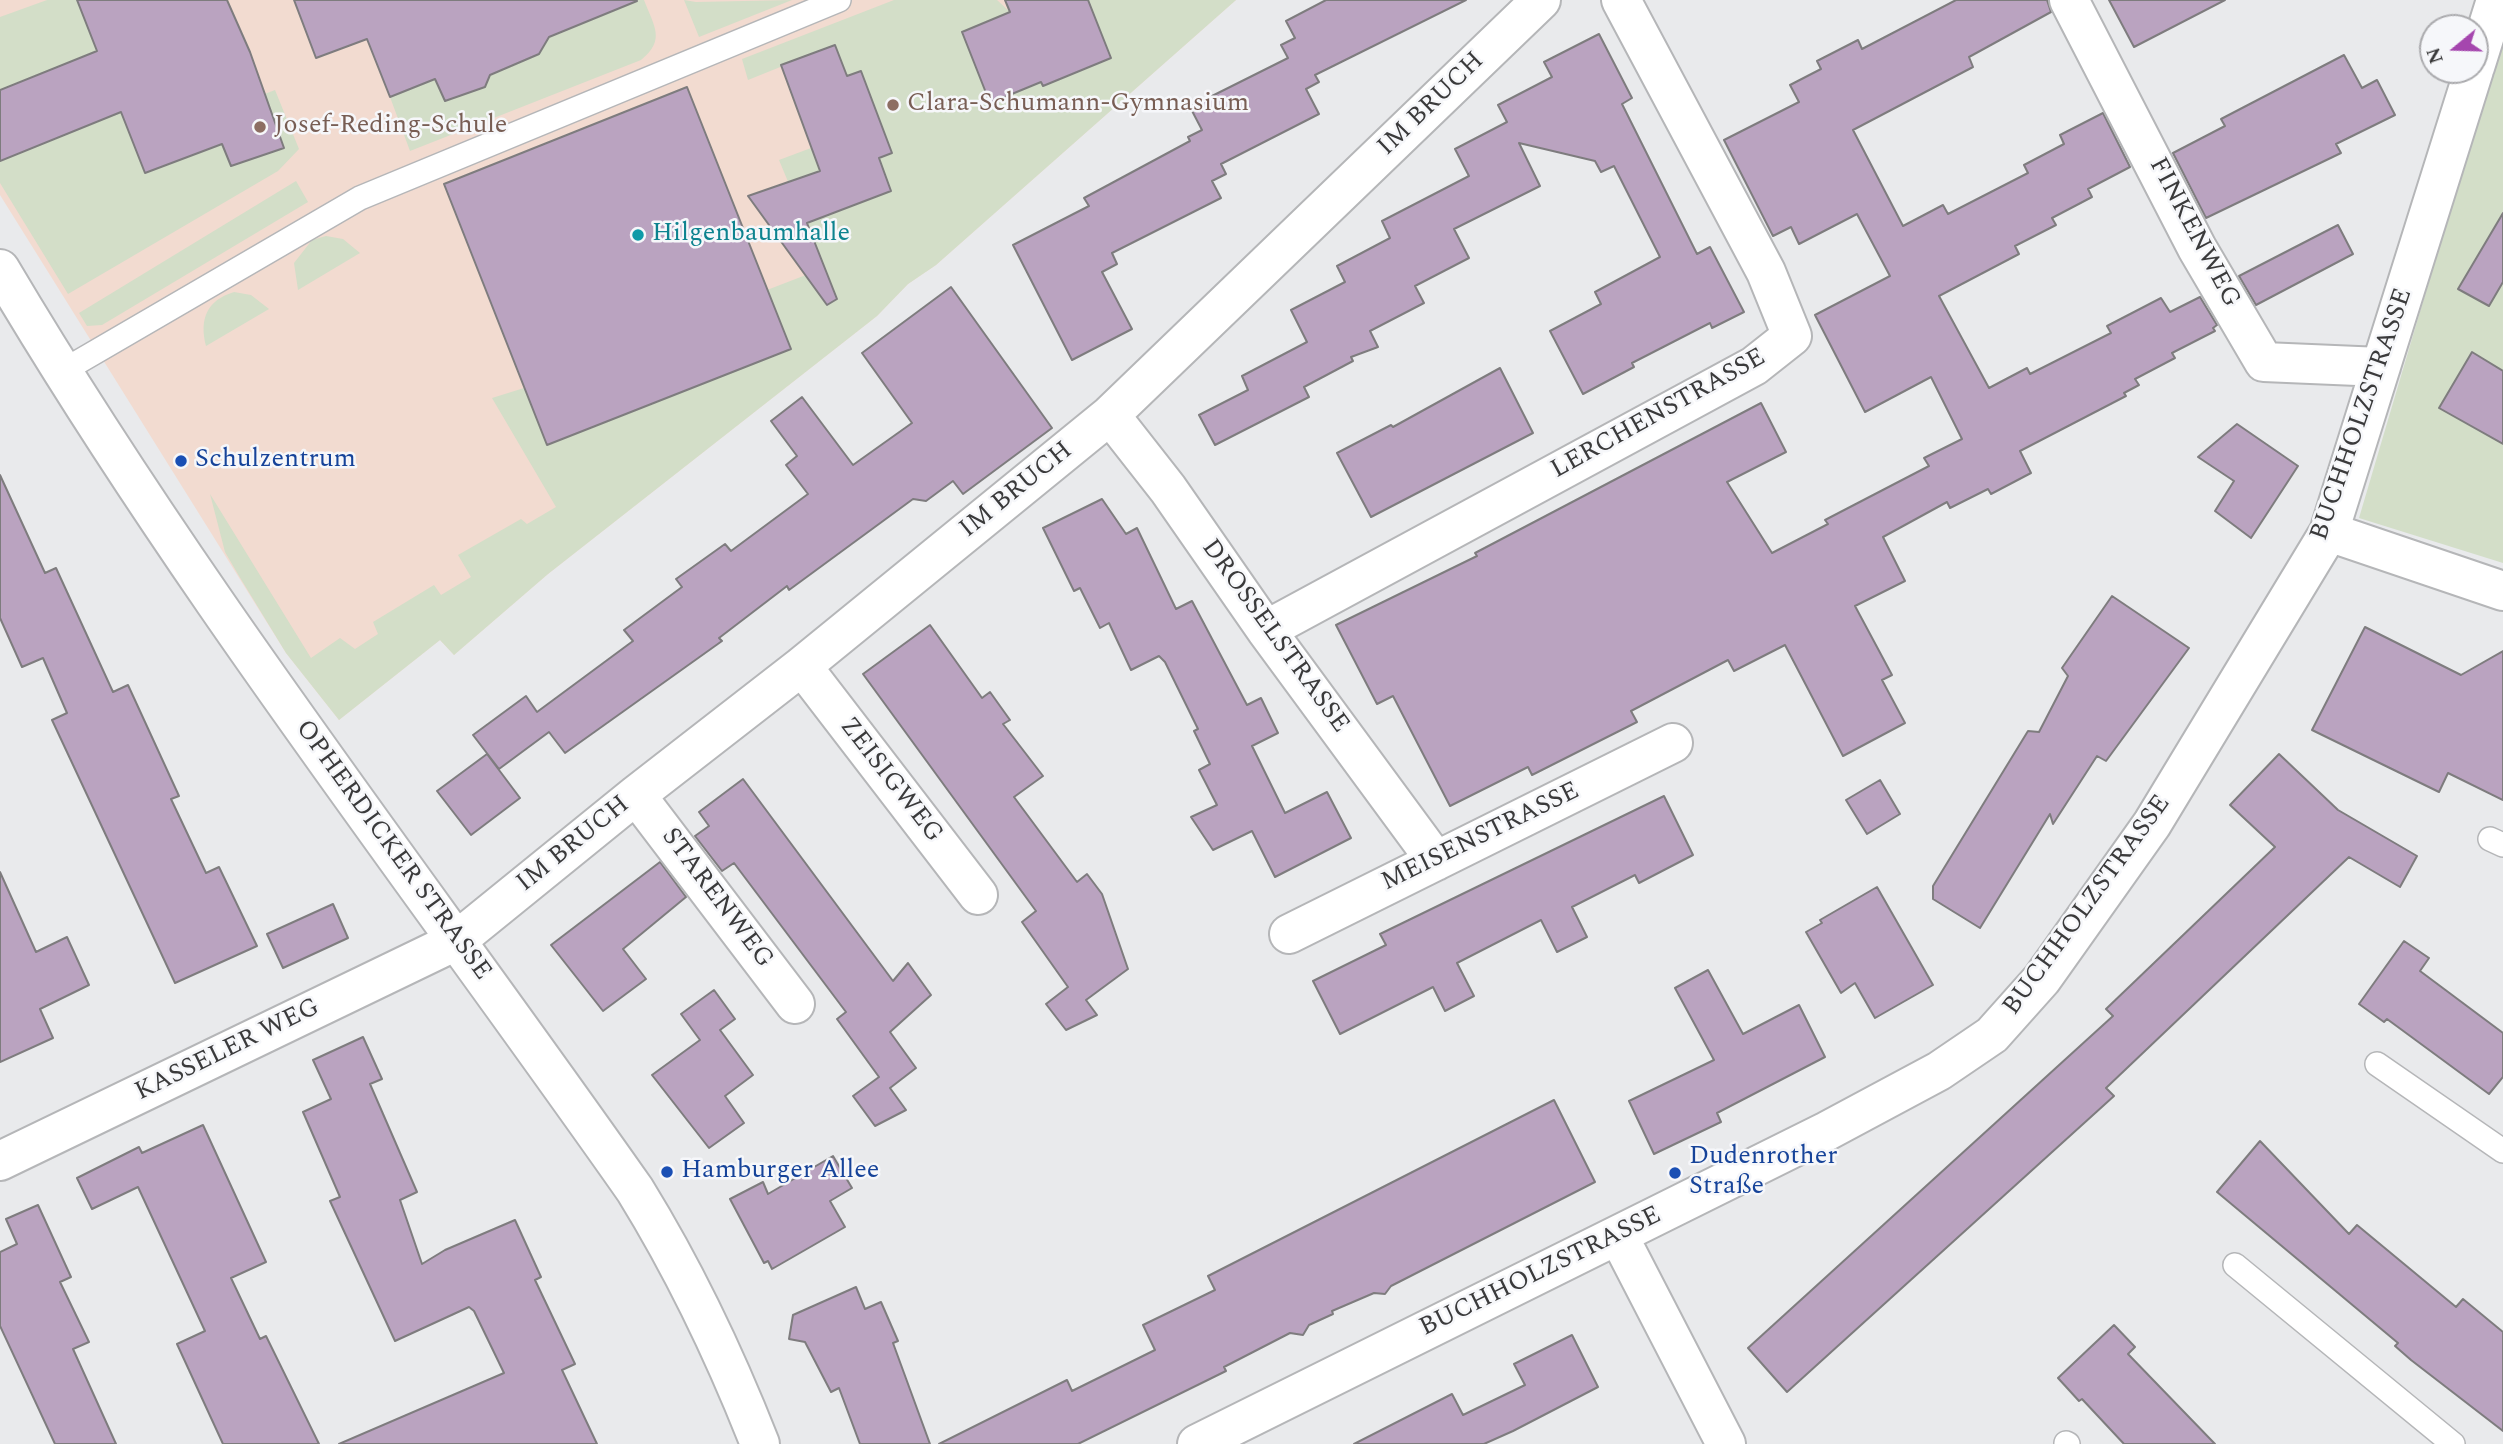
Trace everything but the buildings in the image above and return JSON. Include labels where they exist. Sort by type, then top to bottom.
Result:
[{"type":"street","name":"IM BRUCH","points":[[456,941],[636,795],[802,666],[1110,415],[1541,0]]},
{"type":"street","name":"LERCHENSTRASSE","points":[[1266,631],[1754,366],[1792,336],[1766,272],[1621,0]]},
{"type":"street","name":"FINKENWEG","points":[[2069,0],[2197,248],[2264,362],[2381,367]]},
{"type":"street","name":"BUCHHOLZSTRASSE","points":[[2489,24],[2497,0]]},
{"type":"street","name":"BUCHHOLZSTRASSE","points":[[1197,1444],[1939,1072],[1992,1035],[2042,979],[2152,824],[2329,532],[2469,84]]},
{"type":"street","name":"OPHERDICKER STRASSE","points":[[0,269],[61,372],[220,613],[635,1190],[677,1258],[710,1324],[760,1444]]},
{"type":"street","name":"DROSSELSTRASSE","points":[[1110,415],[1168,489],[1266,631],[1436,860]]},
{"type":"street","points":[[2329,532],[2503,591]]},
{"type":"street","name":"ZEISIGWEG","points":[[802,666],[978,895]]},
{"type":"street","name":"MEISENSTRASSE","points":[[1289,934],[1673,743]]},
{"type":"street","name":"STARENWEG","points":[[636,795],[795,1004]]},
{"type":"street","name":"KASSELER WEG","points":[[0,1161],[456,941]]},
{"type":"street","points":[[1618,1235],[1726,1444]]},
{"type":"lane","points":[[61,372],[360,198],[839,0]]},
{"type":"lane","points":[[2377,1064],[2503,1151]]},
{"type":"lane","points":[[2235,1265],[2453,1444]]},
{"type":"shaded area","points":[[0,0],[1236,0],[936,265],[908,284],[877,316],[548,574],[454,655],[440,640],[339,720],[286,653],[0,195]]},
{"type":"green space","points":[[47,0],[77,0],[145,172],[200,152],[207,106],[231,166],[284,148],[262,95],[275,90],[299,149],[278,171],[68,294],[0,183],[0,17]]},
{"type":"green space","points":[[635,0],[644,0],[656,32],[653,46],[641,60],[410,151],[390,97],[435,79],[445,101],[484,87],[490,75],[539,54],[544,46],[542,40]]},
{"type":"green space","points":[[684,0],[696,2],[792,0],[699,37]]},
{"type":"green space","points":[[894,0],[997,0],[1010,12],[962,32],[990,102],[1041,82],[1043,86],[1111,58],[1088,0],[1236,0],[936,265],[908,284],[877,316],[548,574],[454,655],[440,640],[339,720],[286,653],[225,552],[210,494],[311,658],[340,638],[355,649],[378,634],[373,622],[434,585],[441,595],[471,577],[458,555],[521,519],[527,524],[556,507],[492,398],[524,388],[548,445],[790,349],[767,290],[824,268],[779,160],[811,148],[836,212],[891,191],[879,158],[892,153],[861,71],[847,76],[835,45],[748,80],[742,59]]},
{"type":"green space","points":[[2503,31],[2503,563],[2359,518]]},
{"type":"green space","points":[[296,181],[308,202],[102,325],[87,326],[79,313]]},
{"type":"green space","points":[[326,236],[343,239],[360,253],[298,290],[294,263],[312,240]]},
{"type":"green space","points":[[234,292],[251,295],[269,309],[206,346],[204,327],[207,312],[217,300]]},
{"type":"place","name":"Clara-Schumann-Gymnasium","points":[[893,105]]},
{"type":"place","name":"Josef-Reding-Schule","points":[[260,127]]},
{"type":"place","name":"Hilgenbaumhalle","points":[[638,235]]},
{"type":"place","name":"Schulzentrum","points":[[181,461]]},
{"type":"place","name":"Hamburger Allee","points":[[667,1172]]},
{"type":"place","name":"Dudenrother Straße","points":[[1675,1173]]}]
